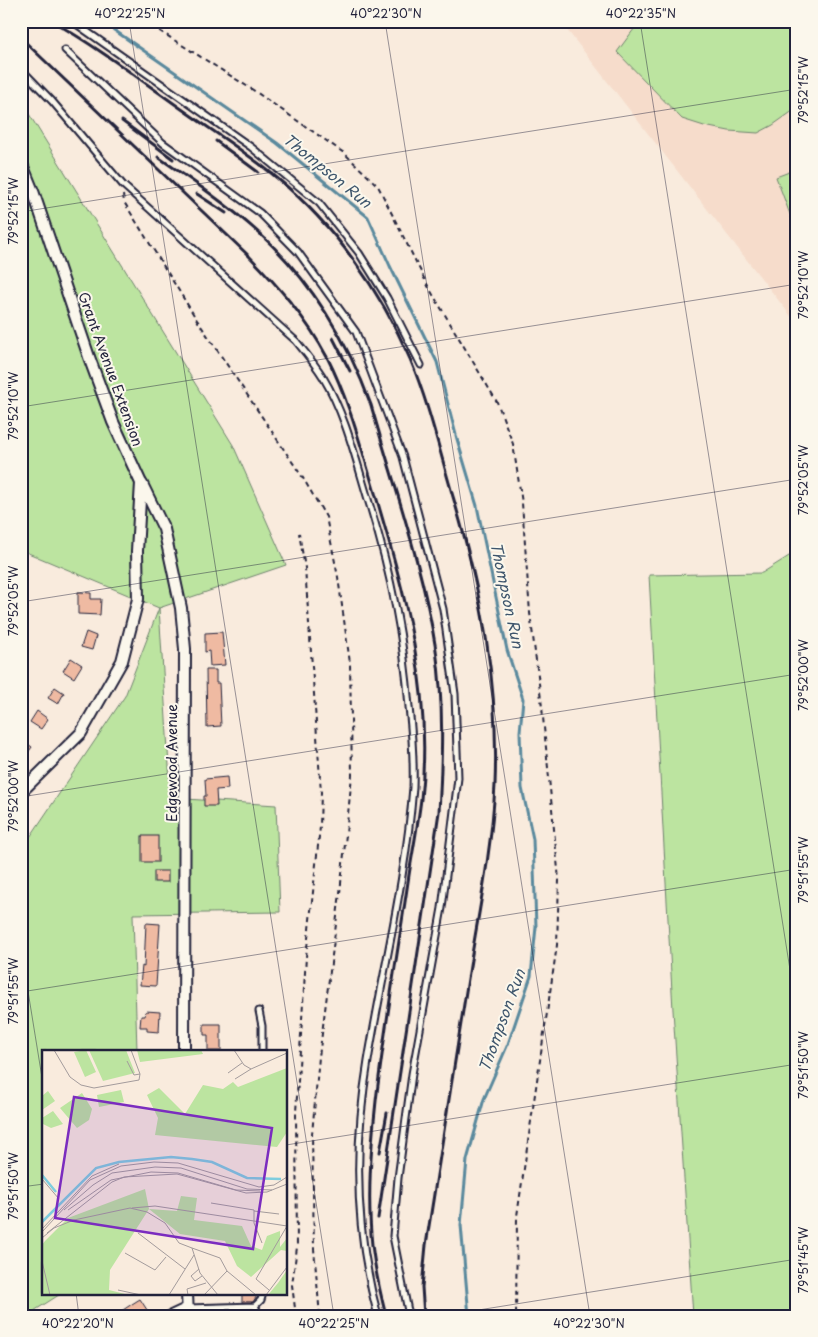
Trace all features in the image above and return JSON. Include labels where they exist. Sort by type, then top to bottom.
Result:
[{"type":"street","name":"Grant Avenue Extension","points":[[21,162],[34,194],[89,358],[113,422],[142,483],[137,551],[138,599],[122,661],[81,733],[21,792]]},
{"type":"street","name":"Edgewood Avenue","points":[[142,483],[160,518],[165,534],[181,608],[185,649],[184,1050]]},
{"type":"street","points":[[171,1316],[188,1312],[187,1294]]},
{"type":"lane","points":[[72,21],[251,148],[319,204],[359,253],[387,298],[421,365]]},
{"type":"lane","points":[[65,50],[164,143],[260,213],[298,252],[356,332],[403,457],[443,609],[455,694],[458,778],[442,908],[412,1074],[398,1178],[393,1236],[409,1316]]},
{"type":"lane","points":[[21,69],[52,101],[123,186],[296,341],[317,368],[331,392],[346,428],[389,572],[405,658],[414,757],[406,846],[367,1062],[361,1129],[359,1211],[364,1254],[378,1316]]},
{"type":"lane","points":[[259,1011],[262,1026],[262,1050]]},
{"type":"lane","points":[[188,1312],[256,1306],[263,1294]]},
{"type":"lane","points":[[256,1306],[260,1316]]},
{"type":"path","points":[[144,21],[253,90],[344,153],[378,186],[429,288],[496,402],[513,444],[522,503],[530,612],[542,707],[559,880],[557,945],[517,1216],[516,1316]]},
{"type":"path","points":[[123,186],[124,202],[197,320],[303,478],[326,517],[338,576],[350,663],[352,775],[340,892],[319,1057],[312,1134],[314,1248],[320,1316]]},
{"type":"path","points":[[296,1316],[292,1285],[297,1247],[296,1112],[306,957],[322,792],[306,568],[299,533]]},
{"type":"shaded area","points":[[560,21],[797,21],[797,324]]},
{"type":"green space","points":[[640,21],[797,21],[797,108],[758,133],[729,131],[682,119],[617,52]]},
{"type":"green space","points":[[21,101],[233,445],[286,565],[159,608],[21,550]]},
{"type":"green space","points":[[797,169],[797,233],[776,177]]},
{"type":"green space","points":[[797,551],[797,1316],[693,1316],[673,1010],[649,575],[762,573]]},
{"type":"green space","points":[[159,608],[171,798],[276,805],[280,912],[133,914],[137,1050],[42,1050],[42,1294],[60,1294],[26,1316],[21,1316],[21,1146],[23,1145],[26,843],[125,696]]},
{"type":"building","points":[[78,592],[91,593],[91,599],[101,599],[100,615],[78,614]]},
{"type":"building","points":[[86,632],[96,636],[92,650],[81,647]]},
{"type":"building","points":[[222,632],[225,665],[210,666],[209,651],[205,652],[205,633]]},
{"type":"building","points":[[71,658],[82,665],[74,678],[63,671]]},
{"type":"building","points":[[206,670],[216,670],[216,683],[219,683],[221,726],[207,727]]},
{"type":"building","points":[[55,687],[64,693],[58,704],[48,698]]},
{"type":"building","points":[[37,711],[48,719],[41,729],[30,722]]},
{"type":"building","points":[[21,739],[32,747],[21,762]]},
{"type":"building","points":[[227,777],[228,789],[216,790],[217,806],[204,806],[204,796],[206,796],[205,779]]},
{"type":"building","points":[[142,836],[158,836],[158,862],[142,862]]},
{"type":"building","points":[[154,871],[168,871],[168,882],[154,882]]},
{"type":"building","points":[[146,923],[160,924],[156,986],[140,985],[142,966],[144,967]]},
{"type":"building","points":[[146,1011],[160,1012],[159,1032],[147,1031],[147,1027],[140,1027],[141,1016],[145,1016]]},
{"type":"building","points":[[204,1024],[221,1024],[221,1050],[208,1050],[208,1035],[204,1035]]},
{"type":"building","points":[[242,1294],[258,1294],[253,1302],[242,1302]]},
{"type":"building","points":[[140,1299],[151,1316],[114,1316],[132,1304]]},
{"type":"building","points":[[252,1310],[255,1316],[242,1316],[242,1311]]},
{"type":"waterway","name":"Thompson Run","points":[[101,21],[277,143],[368,217],[437,362],[477,506],[507,650],[523,699],[520,732],[522,788],[533,839],[536,927],[531,976],[508,1044],[484,1099],[467,1160],[461,1225],[469,1316]]},
{"type":"railway","points":[[52,21],[103,53],[244,152],[277,178],[318,217],[354,261],[385,308],[410,359],[434,429],[464,535],[487,641],[496,748],[493,808],[482,898],[426,1245],[422,1287],[424,1316]]},
{"type":"railway","points":[[21,38],[249,256],[282,292],[311,330],[327,357],[342,390],[397,569],[414,643],[420,681],[424,759],[420,808],[383,1044],[371,1155],[370,1209],[372,1245],[386,1316]]},
{"type":"railway","points":[[122,121],[173,159]]},
{"type":"railway","points":[[216,141],[258,172]]},
{"type":"railway","points":[[158,157],[197,184],[259,233],[295,270],[326,312],[351,358],[371,405],[424,588],[439,670],[441,711],[439,812],[378,1218]]},
{"type":"railway","points":[[197,194],[226,213]]},
{"type":"railway","points":[[333,338],[350,371]]},
{"type":"railway","points":[[380,1152],[387,1113]]}]
